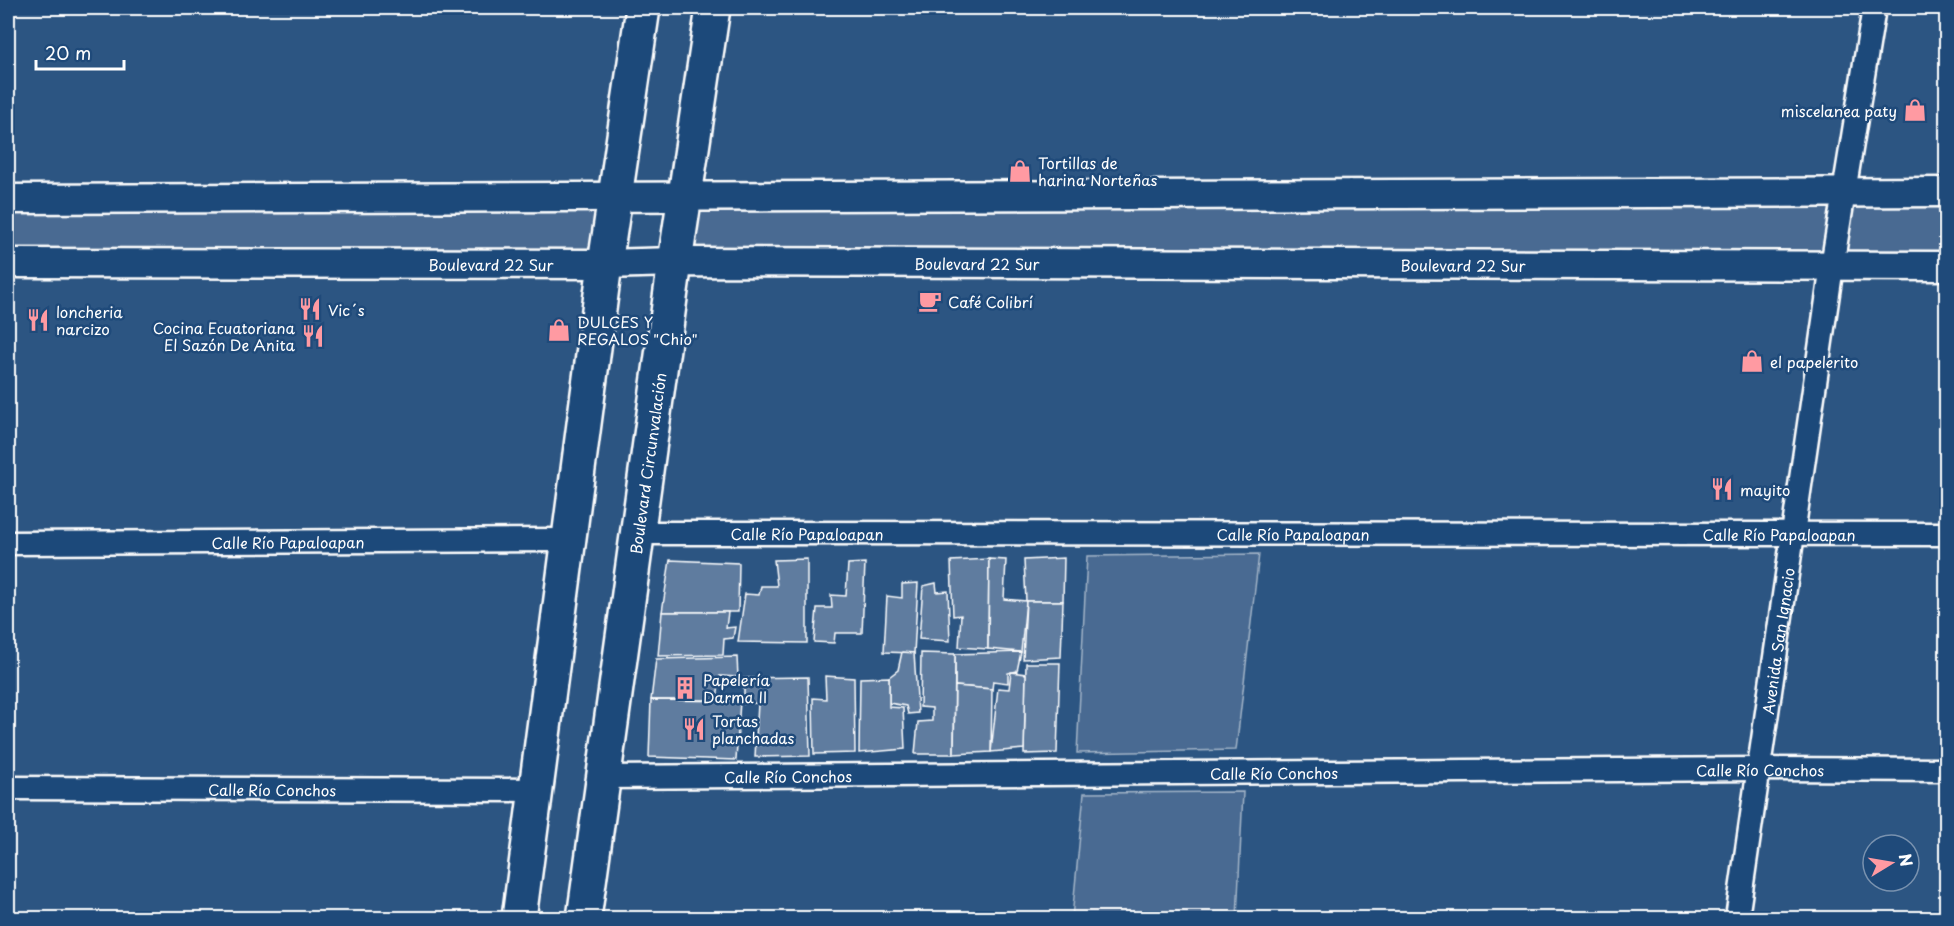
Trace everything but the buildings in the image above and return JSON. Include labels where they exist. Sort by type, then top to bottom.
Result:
[{"type":"main road","points":[[519,918],[605,264],[643,8]]},
{"type":"main road","name":"Boulevard Circunvalación","points":[[584,918],[675,262],[713,8]]},
{"type":"street","name":"Avenida San Ignacio","points":[[1737,918],[1832,266],[1874,8]]},
{"type":"street","points":[[8,199],[1947,192]]},
{"type":"street","name":"Boulevard 22 Sur","points":[[8,263],[605,264],[675,262],[1947,266]]},
{"type":"street","name":"Calle Río Papaloapan","points":[[638,533],[1947,534]]},
{"type":"street","name":"Calle Río Papaloapan","points":[[8,543],[568,540]]},
{"type":"street","name":"Calle Río Conchos","points":[[604,777],[1758,769],[1947,770]]},
{"type":"street","name":"Calle Río Conchos","points":[[8,788],[536,790]]},
{"type":"shaded area","points":[[1946,192],[1946,266],[672,264],[682,202]]},
{"type":"shaded area","points":[[8,201],[627,201],[616,264],[8,262]]},
{"type":"shaded area","points":[[1259,554],[1236,750],[1077,753],[1087,556]]},
{"type":"shaded area","points":[[1243,792],[1237,918],[1072,918],[1084,793]]},
{"type":"place","name":"miscelanea paty","points":[[1915,110]]},
{"type":"place","name":"Tortillas de harina Norteñas","points":[[1020,171]]},
{"type":"place","name":"Café Colibrí","points":[[930,301]]},
{"type":"place","name":"Vic´s","points":[[310,309]]},
{"type":"place","name":"loncheria narcizo","points":[[38,320]]},
{"type":"place","name":"DULCES Y REGALOS \"Chio\"","points":[[559,330]]},
{"type":"place","name":"Cocina Ecuatoriana El Sazón De Anita","points":[[313,336]]},
{"type":"place","name":"el papelerito","points":[[1752,361]]},
{"type":"place","name":"mayito","points":[[1722,489]]},
{"type":"place","name":"Papelería Darma II","points":[[685,688]]},
{"type":"place","name":"Tortas planchadas","points":[[694,729]]}]
